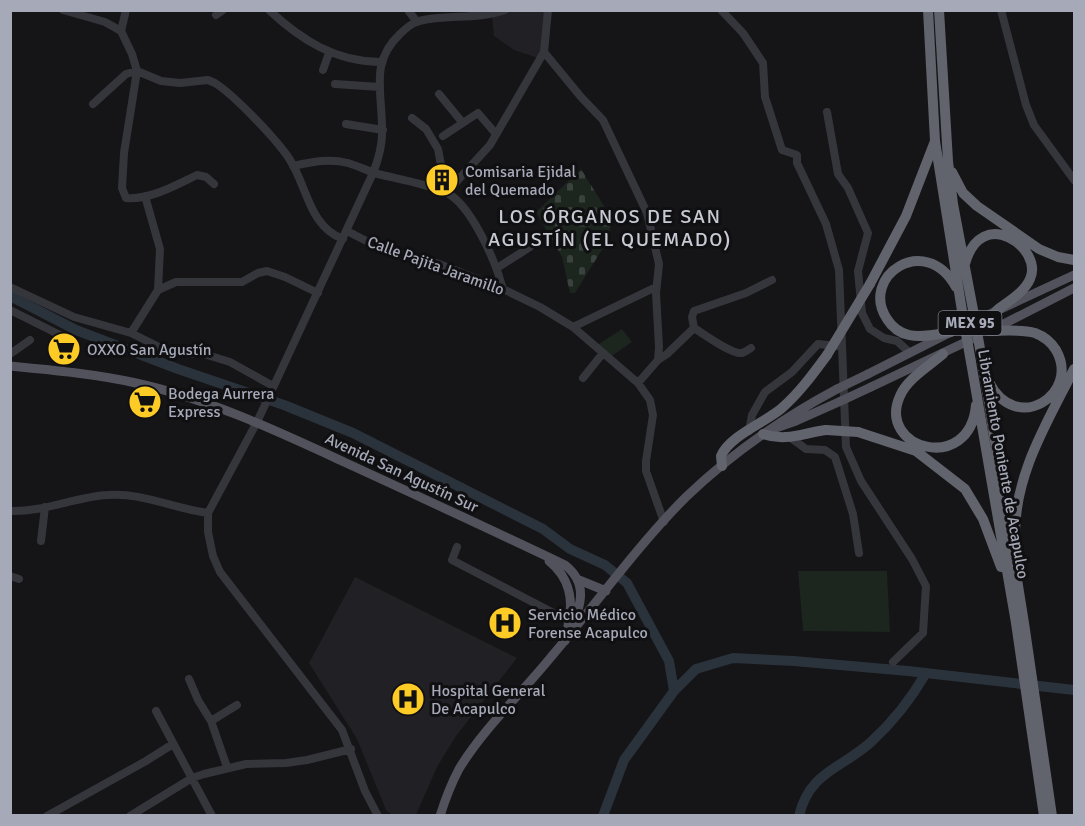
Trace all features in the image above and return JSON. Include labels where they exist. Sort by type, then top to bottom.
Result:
[{"type":"highway","name":"Libramiento Poniente de Acapulco","points":[[928,10],[935,141],[959,293],[968,316]]},
{"type":"highway","name":"Libramiento Poniente de Acapulco","points":[[939,10],[948,161],[964,267],[968,316],[979,364],[1016,574],[1044,816]]},
{"type":"highway","points":[[722,466],[722,452],[780,410],[802,388],[827,355],[870,284],[906,216],[935,141]]},
{"type":"highway","points":[[948,161],[961,189],[977,206],[1039,249],[1058,257],[1074,260]]},
{"type":"highway","points":[[964,267],[972,244],[988,235],[997,234],[1006,237],[1018,244],[1029,255],[1033,267],[1029,281],[1022,290],[996,311]]},
{"type":"highway","points":[[951,332],[921,336],[898,331],[882,311],[880,296],[882,287],[896,268],[918,260],[930,262],[942,268],[950,276],[959,293]]},
{"type":"highway","points":[[979,364],[993,390],[1000,399],[1010,405],[1021,408],[1032,407],[1047,400],[1057,387],[1060,362],[1056,351],[1041,336],[1027,331],[988,331]]},
{"type":"highway","points":[[943,354],[906,386],[899,397],[898,422],[904,434],[925,448],[951,445],[961,438],[969,427],[975,413],[976,393]]},
{"type":"highway","name":"Libramiento Poniente de Acapulco","points":[[979,364],[976,393],[1012,597],[1020,623]]},
{"type":"highway","points":[[1016,574],[1017,505],[1025,472],[1074,369]]},
{"type":"highway","points":[[766,432],[780,439],[826,430],[858,432],[916,451],[965,489],[983,519],[1012,597]]},
{"type":"highway","name":"Libramiento Poniente de Acapulco","points":[[1038,750],[1052,816]]},
{"type":"main road","name":"MEX 95","points":[[440,816],[459,770],[491,726],[664,522],[686,498],[722,466],[793,413],[837,389],[951,332],[1074,275]]},
{"type":"main road","name":"MEX 95","points":[[766,432],[796,422],[943,354],[1074,288]]},
{"type":"main road","name":"Avenida San Agustín Sur","points":[[10,366],[137,383],[257,422],[566,565],[579,580],[608,588]]},
{"type":"main road","name":"Avenida San Agustín Sur","points":[[535,551],[551,562],[565,578],[569,587],[571,600],[565,641]]},
{"type":"main road","points":[[565,641],[580,601],[579,580]]},
{"type":"street","points":[[63,10],[105,22],[121,31],[137,71],[124,153],[122,188],[126,198],[145,196],[197,175],[206,177],[214,184]]},
{"type":"street","points":[[121,31],[126,10]]},
{"type":"street","points":[[268,10],[286,26],[330,53],[360,62],[381,62]]},
{"type":"street","points":[[408,10],[417,21]]},
{"type":"street","points":[[378,816],[365,790],[342,730],[220,572],[213,556],[208,532],[208,513],[257,422],[374,173],[380,154],[383,130],[381,62],[391,43],[417,21],[481,16],[505,10]]},
{"type":"street","points":[[447,192],[485,152],[544,52],[548,10]]},
{"type":"street","points":[[722,10],[743,33],[763,63],[765,97],[776,137],[783,150],[796,156],[797,163],[826,224],[839,270],[846,447],[861,481],[912,559],[926,586],[923,633],[893,662]]},
{"type":"street","points":[[1001,10],[1026,105],[1034,125],[1074,180]]},
{"type":"street","points":[[544,52],[580,97],[603,120],[647,213],[659,271],[656,287],[658,360]]},
{"type":"street","points":[[323,70],[330,53]]},
{"type":"street","points":[[93,104],[126,74],[137,71]]},
{"type":"street","name":"Calle Pajita Jaramillo","points":[[137,71],[161,81],[180,83],[208,80],[215,82],[260,125],[287,155],[317,217],[326,228],[384,250],[439,264],[503,289],[540,307],[573,327],[638,383],[650,400],[653,415],[646,471],[664,522]]},
{"type":"street","points":[[335,84],[380,87]]},
{"type":"street","points":[[438,94],[462,122]]},
{"type":"street","points":[[827,112],[838,174],[848,188],[868,233],[858,271],[862,313],[870,329],[884,338],[897,341],[910,353]]},
{"type":"street","points":[[442,136],[478,113],[496,134]]},
{"type":"street","points":[[412,118],[426,129],[438,149],[441,165],[454,185]]},
{"type":"street","points":[[345,123],[383,130]]},
{"type":"street","points":[[293,166],[322,160],[346,162],[374,173],[447,192],[480,233],[497,268],[503,289]]},
{"type":"street","points":[[131,333],[158,290],[160,249],[145,196]]},
{"type":"street","points":[[497,268],[530,248]]},
{"type":"street","points":[[158,290],[176,282],[242,282],[267,271],[285,276],[318,293]]},
{"type":"street","points":[[694,328],[692,317],[694,311],[746,293],[772,280]]},
{"type":"street","points":[[10,287],[74,317],[131,333],[163,349],[176,353],[204,354],[230,362],[272,388]]},
{"type":"street","points":[[573,327],[656,287]]},
{"type":"street","points":[[10,310],[72,341]]},
{"type":"street","points":[[694,328],[738,352],[746,352],[751,348]]},
{"type":"street","points":[[638,383],[658,360],[694,328]]},
{"type":"street","points":[[10,354],[30,340]]},
{"type":"street","points":[[749,431],[752,415],[765,392],[792,372],[818,344],[841,347]]},
{"type":"street","points":[[583,378],[603,353]]},
{"type":"street","points":[[791,438],[806,449],[825,450],[835,458],[853,514],[859,553]]},
{"type":"street","points":[[10,511],[45,507],[106,495],[130,495],[191,511],[208,513]]},
{"type":"street","points":[[41,540],[45,507]]},
{"type":"street","points":[[457,547],[452,560],[569,621]]},
{"type":"street","points":[[10,576],[19,579]]},
{"type":"street","points":[[189,679],[211,721],[227,767]]},
{"type":"street","points":[[211,721],[237,705]]},
{"type":"street","points":[[156,711],[212,816]]},
{"type":"street","points":[[47,816],[59,813],[173,744]]},
{"type":"street","points":[[130,816],[192,778],[227,767],[307,760],[351,749]]},
{"type":"shaded area","points":[[504,11],[546,11],[543,51],[538,58],[514,50],[494,36],[492,16]]},
{"type":"shaded area","name":"Hospital General De Acapulco","points":[[355,577],[517,658],[456,736],[437,767],[416,815],[392,815],[386,810],[357,739],[309,663]]},
{"type":"green space","points":[[581,169],[612,219],[608,240],[575,293],[570,293],[562,257],[536,212]]},
{"type":"green space","points":[[622,329],[632,342],[609,358],[597,345]]},
{"type":"green space","points":[[798,571],[887,571],[890,632],[803,631]]},
{"type":"waterway","points":[[10,296],[76,330],[178,369],[284,405],[353,433],[543,529],[570,549],[605,565],[627,583],[669,661],[674,691]]},
{"type":"waterway","points":[[603,816],[624,760],[674,691],[696,669],[733,658],[908,671],[1074,690]]},
{"type":"waterway","points":[[799,816],[804,801],[818,780],[871,742],[901,710],[926,673]]},
{"type":"place","name":"Comisaria Ejidal del Quemado","points":[[442,180]]},
{"type":"place","name":"OXXO San Agustín","points":[[64,349]]},
{"type":"place","name":"Bodega Aurrera Express","points":[[145,402]]},
{"type":"place","name":"Servicio Médico Forense Acapulco","points":[[505,623]]},
{"type":"place","name":"Hospital General De Acapulco","points":[[408,699]]},
{"type":"district","name":"LOS ÓRGANOS DE SAN AGUSTÍN (EL QUEMADO)","points":[[610,228]]}]
